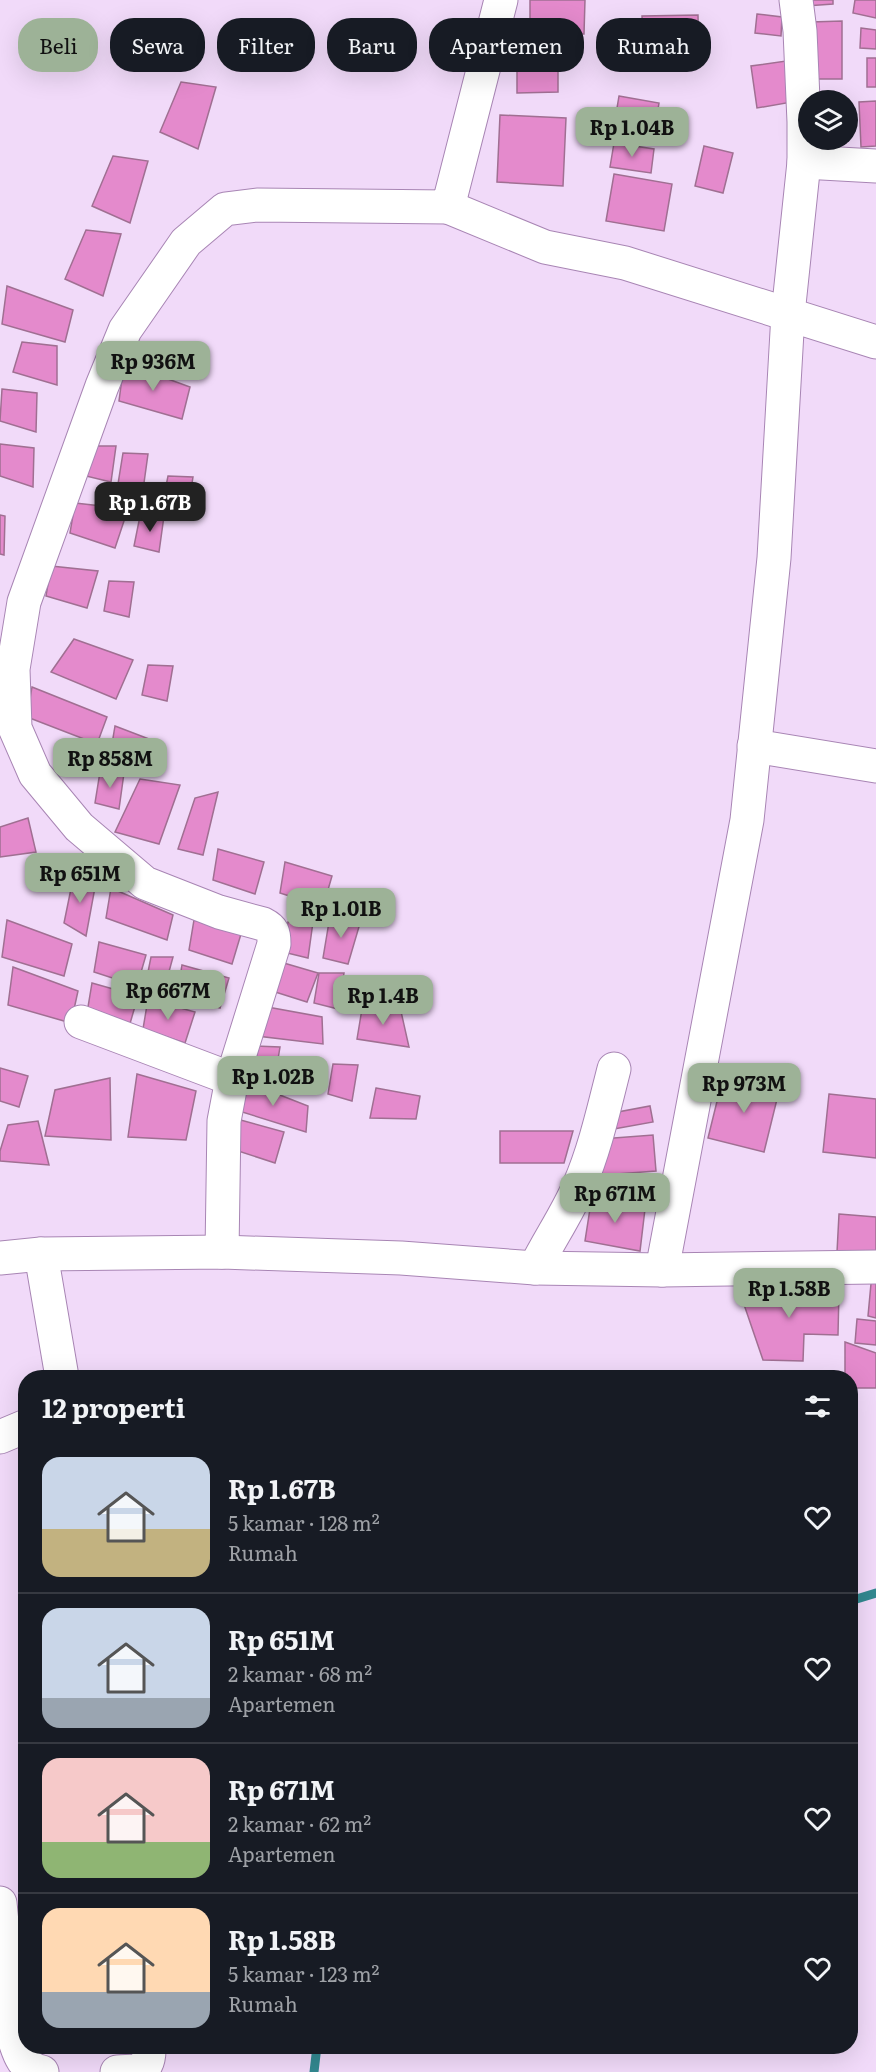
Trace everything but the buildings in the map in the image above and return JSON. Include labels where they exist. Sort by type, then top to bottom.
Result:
[{"type":"street","points":[[476,0],[482,18]]},
{"type":"street","points":[[496,18],[501,0]]},
{"type":"street","points":[[662,1270],[747,820],[774,558],[788,314],[804,162],[801,42],[796,0]]},
{"type":"street","points":[[448,207],[482,72]]},
{"type":"street","points":[[804,162],[876,166]]},
{"type":"street","points":[[222,1252],[224,1121],[232,1079],[274,944],[274,933],[263,924],[219,912],[145,882],[79,827],[35,774],[15,728],[12,597],[125,330],[186,242],[225,209],[257,205],[448,207],[545,247],[625,263],[876,342]]},
{"type":"street","points":[[754,746],[876,766]]},
{"type":"street","points":[[81,1022],[232,1079]]},
{"type":"street","points":[[535,1268],[579,1186],[614,1069]]},
{"type":"street","points":[[0,1258],[41,1254],[222,1252],[401,1258],[535,1268],[662,1270],[876,1267]]},
{"type":"street","points":[[41,1254],[61,1370]]},
{"type":"street","points":[[0,1437],[18,1429]]},
{"type":"street","points":[[0,1903],[14,2038],[18,2052]]},
{"type":"street","points":[[19,2054],[27,2066],[42,2072]]},
{"type":"street","points":[[117,2072],[138,2072],[144,2068],[148,2054]]},
{"type":"waterway","points":[[858,1599],[876,1593]]},
{"type":"waterway","points":[[314,2072],[316,2054]]}]
